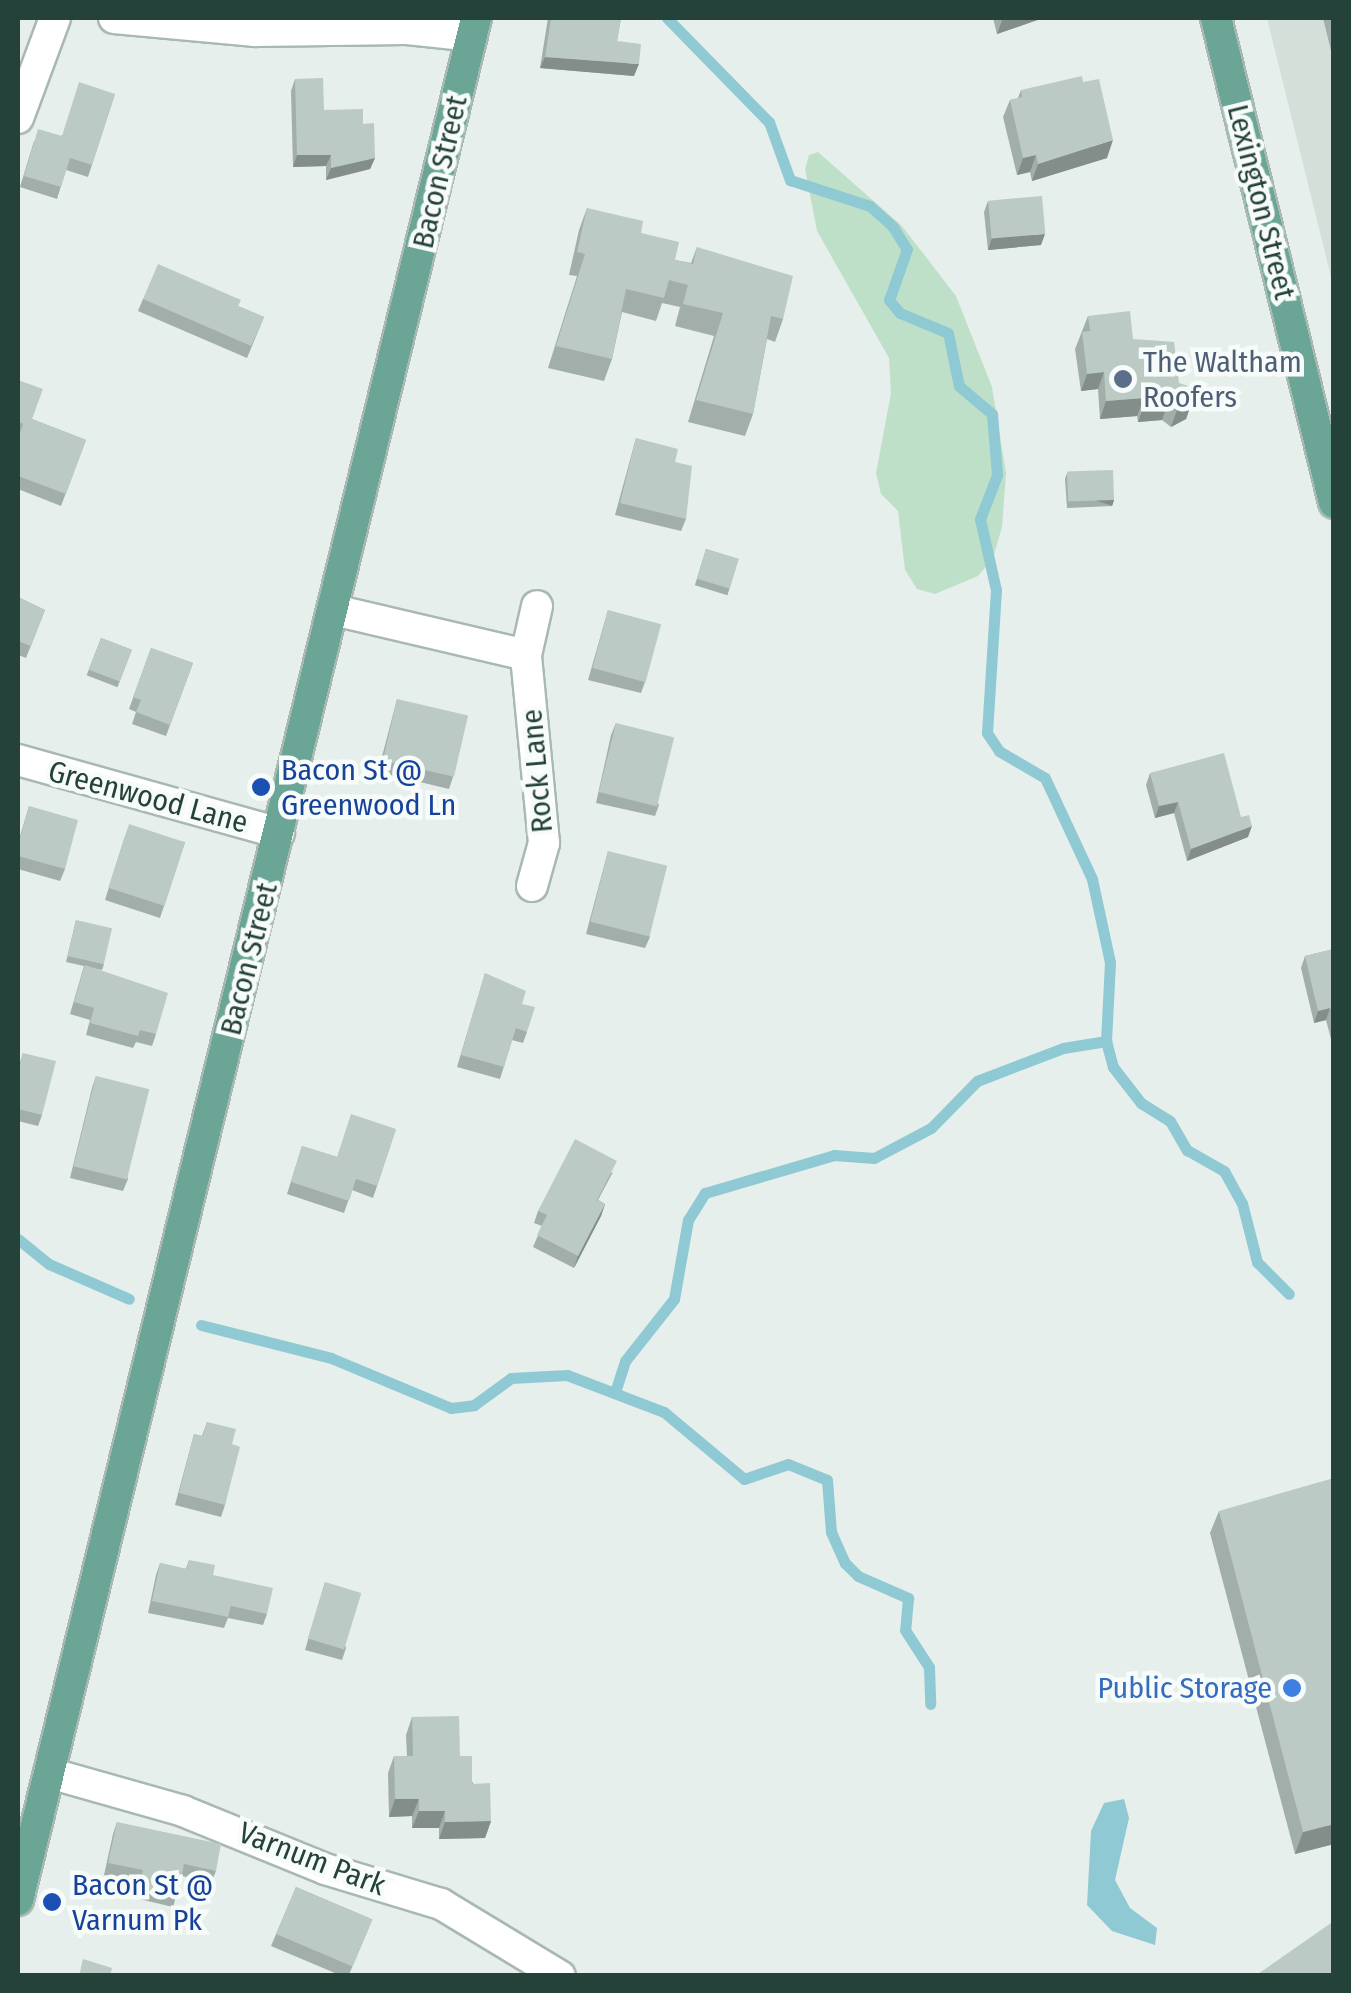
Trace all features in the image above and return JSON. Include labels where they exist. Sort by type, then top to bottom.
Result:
[{"type":"main road","name":"Lexington Street","points":[[1216,18],[1334,503]]},
{"type":"main road","name":"Bacon Street","points":[[18,1900],[26,1831],[49,1774],[474,26]]},
{"type":"street","points":[[18,118],[55,18]]},
{"type":"street","points":[[114,18],[255,31],[474,26]]},
{"type":"street","name":"Rock Lane","points":[[532,886],[544,843],[526,654],[537,606]]},
{"type":"street","points":[[334,610],[526,654]]},
{"type":"street","name":"Greenwood Lane","points":[[18,760],[279,833]]},
{"type":"street","name":"Varnum Park","points":[[49,1774],[184,1810],[325,1869],[441,1904],[560,1976]]},
{"type":"shaded area","points":[[1267,18],[1333,18],[1333,285]]},
{"type":"green space","points":[[818,152],[902,226],[956,296],[992,387],[1006,473],[1002,527],[993,558],[978,576],[935,594],[917,589],[905,570],[898,511],[881,494],[876,473],[891,393],[889,358],[817,231],[805,169],[809,155]]},
{"type":"water","points":[[1124,1799],[1129,1818],[1115,1880],[1130,1908],[1157,1928],[1155,1945],[1112,1931],[1087,1905],[1091,1831],[1104,1803]]},
{"type":"building","points":[[551,18],[621,18],[617,41],[641,44],[639,64],[545,57]]},
{"type":"building","points":[[1082,76],[1083,82],[1099,79],[1113,140],[1038,164],[1036,155],[1023,158],[1010,100],[1022,97],[1021,90]]},
{"type":"building","points":[[323,78],[324,110],[363,109],[363,124],[374,123],[375,158],[331,168],[331,155],[297,155],[295,79]]},
{"type":"building","points":[[79,82],[115,94],[92,165],[70,158],[61,187],[24,176],[38,129],[62,136]]},
{"type":"building","points":[[1042,196],[1045,234],[992,239],[988,201]]},
{"type":"building","points":[[587,208],[643,221],[641,233],[679,242],[675,260],[693,264],[697,247],[793,276],[783,319],[771,316],[753,414],[696,400],[723,313],[683,304],[688,285],[669,280],[664,298],[626,289],[612,359],[556,346],[585,254],[577,252]]},
{"type":"building","points":[[158,264],[241,300],[238,306],[264,317],[251,346],[143,299]]},
{"type":"building","points":[[1130,311],[1133,339],[1174,342],[1179,383],[1188,386],[1192,402],[1177,410],[1168,403],[1144,405],[1144,398],[1106,401],[1104,372],[1087,374],[1082,332],[1090,331],[1088,316]]},
{"type":"building","points":[[18,380],[43,389],[32,419],[86,440],[66,494],[18,476],[18,439],[23,424],[18,421]]},
{"type":"building","points":[[636,438],[678,449],[675,462],[692,466],[686,519],[620,503]]},
{"type":"building","points":[[1113,470],[1114,500],[1068,502],[1067,472]]},
{"type":"building","points":[[706,549],[739,559],[729,589],[697,579]]},
{"type":"building","points":[[18,597],[45,610],[31,646],[18,641]]},
{"type":"building","points":[[608,610],[661,624],[646,682],[592,668]]},
{"type":"building","points":[[101,638],[132,650],[120,682],[89,670]]},
{"type":"building","points":[[151,648],[193,663],[170,725],[136,712],[141,700],[133,697]]},
{"type":"building","points":[[397,699],[468,715],[454,777],[383,760]]},
{"type":"building","points":[[616,723],[674,738],[657,806],[599,792]]},
{"type":"building","points":[[1224,753],[1241,817],[1249,815],[1252,826],[1191,849],[1178,802],[1159,806],[1150,773]]},
{"type":"building","points":[[29,806],[78,820],[65,869],[18,856]]},
{"type":"building","points":[[129,824],[185,842],[164,906],[108,888]]},
{"type":"building","points":[[608,851],[667,866],[650,937],[590,922]]},
{"type":"building","points":[[76,920],[112,928],[104,964],[68,956]]},
{"type":"building","points":[[1334,949],[1334,1020],[1330,1008],[1318,1011],[1305,956]]},
{"type":"building","points":[[85,965],[168,993],[156,1034],[140,1030],[138,1036],[90,1023],[94,1008],[74,1002]]},
{"type":"building","points":[[485,973],[526,991],[522,1004],[535,1007],[527,1032],[516,1028],[504,1067],[461,1055]]},
{"type":"building","points":[[23,1053],[56,1061],[42,1115],[18,1109],[18,1073]]},
{"type":"building","points":[[96,1076],[149,1089],[127,1180],[74,1166]]},
{"type":"building","points":[[351,1114],[396,1129],[377,1186],[356,1179],[349,1201],[291,1182],[302,1146],[337,1157]]},
{"type":"building","points":[[575,1139],[617,1161],[597,1200],[605,1204],[578,1256],[537,1235],[547,1215],[538,1211]]},
{"type":"building","points":[[207,1422],[236,1429],[232,1444],[240,1447],[225,1505],[179,1493],[194,1434],[203,1436]]},
{"type":"building","name":"Public Storage","points":[[1334,1478],[1334,1824],[1303,1832],[1219,1511]]},
{"type":"building","points":[[189,1560],[215,1565],[213,1575],[273,1588],[267,1614],[231,1606],[228,1617],[152,1601],[160,1563],[187,1569]]},
{"type":"building","points":[[325,1582],[361,1593],[344,1650],[308,1638]]},
{"type":"building","points":[[459,1716],[460,1756],[472,1756],[472,1784],[490,1783],[491,1821],[445,1822],[445,1811],[419,1811],[419,1799],[395,1799],[394,1756],[413,1756],[412,1717]]},
{"type":"building","points":[[117,1822],[221,1844],[216,1871],[184,1864],[178,1895],[139,1887],[143,1870],[108,1863]]},
{"type":"building","points":[[296,1887],[372,1919],[352,1966],[276,1934]]},
{"type":"building","points":[[1334,1921],[1334,1976],[1255,1976]]},
{"type":"building","points":[[83,1959],[112,1968],[110,1976],[79,1976]]},
{"type":"waterway","points":[[667,18],[769,122],[790,180],[870,206],[893,227],[907,249],[889,300],[900,313],[948,333],[959,386],[992,414],[997,475],[980,519],[996,590],[987,733],[999,751],[1045,778],[1092,879],[1110,962],[1106,1041],[1113,1067],[1141,1103],[1170,1121],[1187,1150],[1224,1171],[1242,1203],[1257,1262],[1289,1294]]},
{"type":"waterway","points":[[616,1389],[625,1361],[674,1299],[688,1220],[705,1193],[834,1155],[874,1158],[931,1128],[977,1081],[1063,1048],[1106,1041]]},
{"type":"waterway","points":[[18,1239],[49,1264],[129,1299]]},
{"type":"waterway","points":[[201,1325],[331,1358],[451,1408],[474,1405],[511,1378],[567,1375],[664,1412],[744,1479],[788,1464],[827,1480],[831,1532],[845,1563],[858,1576],[908,1598],[905,1630],[929,1667],[930,1704]]},
{"type":"place","name":"The Waltham Roofers","points":[[1123,379]]},
{"type":"place","name":"Bacon St @ Greenwood Ln","points":[[261,787]]},
{"type":"place","name":"Public Storage","points":[[1292,1688]]},
{"type":"place","name":"Bacon St @ Varnum Pk","points":[[52,1902]]}]
